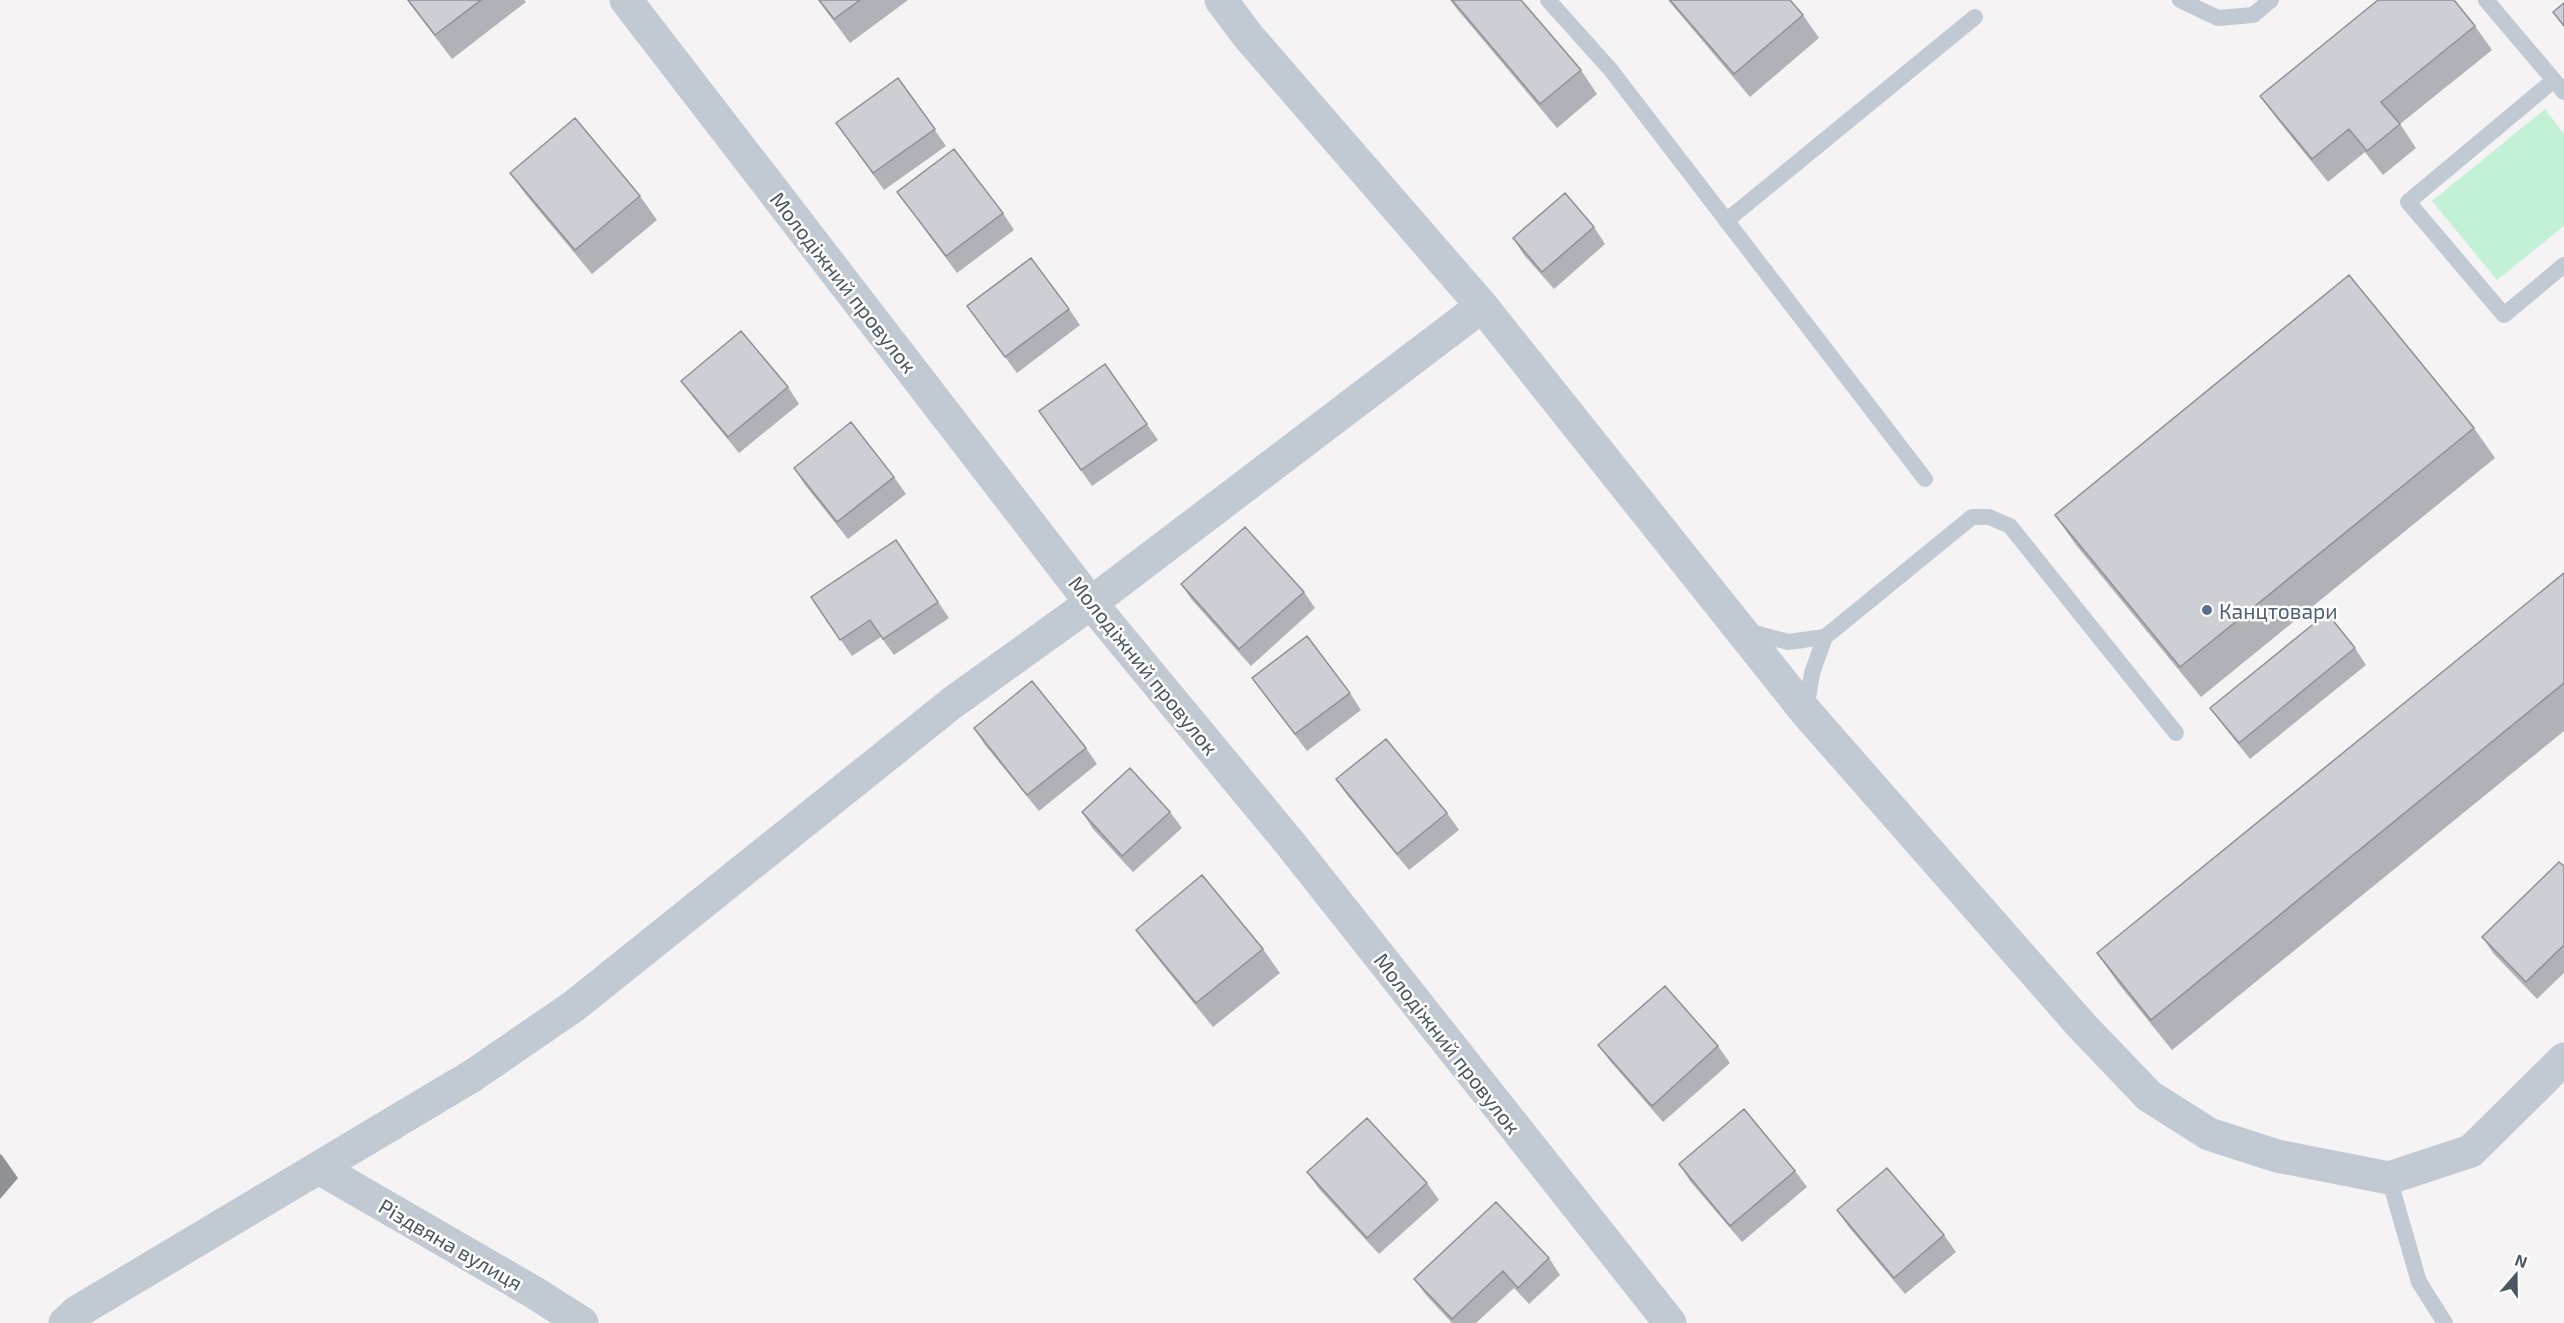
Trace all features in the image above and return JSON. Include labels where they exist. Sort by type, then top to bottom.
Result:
[{"type":"street","name":"Молодіжний провулок","points":[[627,0],[1091,603],[1289,842],[1670,1323]]},
{"type":"street","points":[[1221,0],[1248,36],[1482,306],[1806,712],[2073,1016],[2149,1096],[2209,1134],[2277,1155],[2390,1178],[2471,1151],[2564,1059]]},
{"type":"street","points":[[65,1323],[77,1312],[472,1076],[574,1006],[952,703],[1091,603],[1482,306]]},
{"type":"street","name":"Різдвяна вулиця","points":[[318,1168],[536,1293],[582,1323]]},
{"type":"lane","points":[[1548,0],[1610,69],[1925,479]]},
{"type":"lane","points":[[2180,0],[2218,18],[2253,15],[2271,0]]},
{"type":"lane","points":[[2486,0],[2559,86],[2408,202],[2504,315],[2564,265]]},
{"type":"lane","points":[[1726,220],[1975,17]]},
{"type":"lane","points":[[1806,712],[1812,673],[1825,638],[1972,517],[1989,517],[2010,526],[2176,733]]},
{"type":"lane","points":[[1737,628],[1788,642],[1825,638]]},
{"type":"lane","points":[[2390,1178],[2419,1282],[2445,1323]]},
{"type":"green space","points":[[2545,109],[2564,134],[2564,226],[2497,280],[2432,201]]},
{"type":"building","points":[[408,0],[481,0],[435,35]]},
{"type":"building","points":[[819,0],[860,0],[834,19]]},
{"type":"building","points":[[1452,0],[1521,0],[1581,70],[1540,104]]},
{"type":"building","points":[[1670,0],[1790,0],[1803,15],[1734,74]]},
{"type":"building","points":[[2378,0],[2454,0],[2475,26],[2381,102],[2400,124],[2367,151],[2349,129],[2312,159],[2260,96]]},
{"type":"building","points":[[2564,3],[2564,26],[2553,12]]},
{"type":"building","points":[[898,78],[935,129],[873,173],[836,123]]},
{"type":"building","points":[[575,118],[640,196],[575,250],[510,173]]},
{"type":"building","points":[[954,149],[1003,213],[946,256],[897,192]]},
{"type":"building","points":[[1565,193],[1594,227],[1542,272],[1513,238]]},
{"type":"building","points":[[1031,258],[1069,309],[1005,357],[967,306]]},
{"type":"building","points":[[2349,275],[2474,428],[2180,667],[2055,515]]},
{"type":"building","points":[[741,331],[788,387],[728,437],[681,381]]},
{"type":"building","points":[[1105,364],[1147,424],[1081,470],[1039,411]]},
{"type":"building","points":[[851,422],[894,477],[837,522],[794,468]]},
{"type":"building","points":[[1245,527],[1304,592],[1239,649],[1181,584]]},
{"type":"building","points":[[896,540],[938,602],[883,639],[870,620],[840,640],[811,597]]},
{"type":"building","points":[[2564,573],[2564,683],[2151,1020],[2097,953]]},
{"type":"building","points":[[2327,613],[2355,648],[2239,743],[2210,708]]},
{"type":"building","points":[[1307,636],[1350,693],[1295,734],[1252,678]]},
{"type":"building","points":[[1032,681],[1086,748],[1027,795],[974,728]]},
{"type":"building","points":[[1386,739],[1447,813],[1397,854],[1336,779]]},
{"type":"building","points":[[1130,768],[1170,812],[1122,856],[1082,812]]},
{"type":"building","points":[[2559,862],[2564,866],[2564,945],[2526,982],[2482,937]]},
{"type":"building","points":[[1202,875],[1263,949],[1196,1003],[1136,930]]},
{"type":"building","points":[[1665,986],[1718,1046],[1652,1106],[1598,1045]]},
{"type":"building","points":[[1744,1109],[1795,1171],[1730,1226],[1679,1164]]},
{"type":"building","points":[[1367,1118],[1427,1183],[1367,1238],[1307,1172]]},
{"type":"building","points":[[1887,1168],[1944,1235],[1894,1278],[1837,1210]]},
{"type":"building","points":[[1496,1202],[1549,1258],[1518,1288],[1503,1271],[1452,1319],[1414,1279]]},
{"type":"place","name":"Канцтовари","points":[[2207,610]]}]
